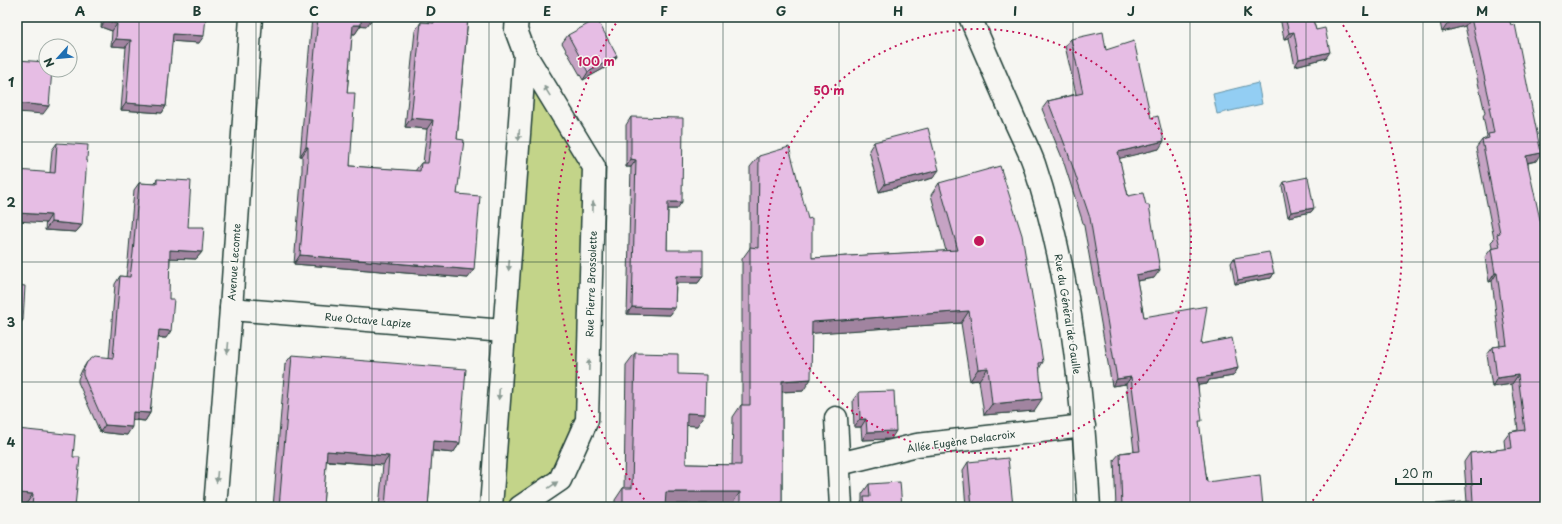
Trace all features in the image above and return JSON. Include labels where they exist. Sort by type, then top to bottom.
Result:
[{"type":"street","name":"Avenue Lecomte","points":[[215,507],[231,309],[251,17]]},
{"type":"street","name":"Rue Pierre Brossolette","points":[[517,17],[516,30],[525,54],[594,166],[587,420],[560,480],[520,507]]},
{"type":"street","name":"Rue du Général de Gaulle","points":[[970,17],[1033,164],[1057,246],[1067,293],[1078,368],[1084,426],[1089,507]]},
{"type":"street","name":"Rue Pierre Brossolette","points":[[491,507],[525,54]]},
{"type":"street","name":"Rue Octave Lapize","points":[[231,309],[504,331]]},
{"type":"street","points":[[836,418],[841,507]]},
{"type":"street","name":"Allée Eugène Delacroix","points":[[839,464],[917,445],[1084,426]]},
{"type":"green space","points":[[525,54],[594,167],[587,420],[560,480],[520,507],[491,507]]},
{"type":"water","points":[[1258,83],[1262,104],[1217,114],[1213,94]]},
{"type":"building","points":[[106,17],[206,17],[204,36],[173,34],[166,106],[126,103],[131,40],[116,39],[117,24],[106,20]]},
{"type":"building","points":[[318,17],[361,17],[361,25],[353,25],[347,93],[355,93],[350,166],[420,171],[421,163],[428,163],[433,120],[411,118],[421,22],[434,23],[434,17],[468,17],[457,139],[464,140],[457,194],[480,196],[474,270],[300,255],[308,161],[308,147],[306,147]]},
{"type":"building","points":[[1285,17],[1312,17],[1316,30],[1325,28],[1330,52],[1299,59],[1294,32],[1289,33]]},
{"type":"building","points":[[1447,17],[1508,17],[1511,25],[1515,24],[1541,153],[1526,156],[1541,224],[1545,251],[1545,507],[1399,507],[1473,501],[1470,453],[1512,448],[1510,432],[1525,430],[1518,375],[1497,378],[1493,347],[1507,345],[1497,273],[1495,273],[1491,249],[1500,247],[1497,234],[1500,233],[1482,140],[1489,138],[1488,134],[1494,133],[1489,107],[1491,107],[1471,18],[1448,23]]},
{"type":"building","points":[[597,19],[617,56],[588,72],[568,35]]},
{"type":"building","points":[[1103,32],[1106,50],[1134,41],[1151,118],[1158,116],[1164,141],[1118,152],[1128,196],[1143,193],[1146,205],[1149,205],[1160,270],[1136,275],[1144,317],[1207,306],[1201,344],[1232,338],[1238,368],[1211,374],[1212,376],[1197,378],[1202,421],[1199,421],[1207,482],[1260,475],[1263,507],[1122,507],[1120,453],[1140,451],[1131,377],[1117,379],[1090,218],[1068,153],[1048,101],[1083,93],[1071,39]]},
{"type":"building","points":[[17,60],[38,61],[38,78],[51,78],[49,106],[17,103]]},
{"type":"building","points":[[631,117],[683,118],[682,202],[668,202],[667,250],[703,250],[703,276],[676,276],[675,308],[632,307],[636,160],[631,159]]},
{"type":"building","points":[[928,128],[939,170],[885,184],[874,142]]},
{"type":"building","points":[[57,143],[88,145],[82,225],[51,222],[51,215],[17,213],[17,170],[55,173]]},
{"type":"building","points":[[789,147],[808,219],[812,218],[812,258],[958,250],[939,183],[1000,166],[1022,235],[1043,362],[1039,363],[1042,399],[992,404],[988,368],[978,369],[969,311],[812,322],[811,379],[782,381],[782,507],[740,507],[740,492],[666,492],[665,507],[623,507],[623,488],[632,488],[635,353],[678,354],[678,374],[706,375],[705,414],[687,413],[686,464],[741,465],[741,405],[750,405],[750,247],[758,248],[759,156]]},
{"type":"building","points":[[1308,177],[1314,208],[1291,212],[1284,182]]},
{"type":"building","points":[[157,179],[191,181],[188,227],[204,227],[202,252],[170,250],[169,299],[174,299],[171,331],[159,330],[150,413],[133,412],[132,427],[105,425],[83,375],[83,371],[87,362],[95,356],[113,358],[120,276],[130,277],[139,183],[157,184]]},
{"type":"building","points":[[1269,252],[1274,273],[1238,280],[1234,258]]},
{"type":"building","points":[[17,285],[25,286],[23,320],[17,320]]},
{"type":"building","points":[[292,355],[466,369],[460,443],[433,441],[428,507],[385,507],[389,456],[327,451],[323,507],[279,507]]},
{"type":"building","points":[[894,391],[896,431],[867,432],[866,419],[860,419],[859,392]]},
{"type":"building","points":[[17,429],[75,435],[73,457],[80,457],[75,507],[32,507],[33,494],[17,493]]},
{"type":"building","points":[[1008,458],[1013,506],[1031,505],[1031,507],[972,507],[968,462]]},
{"type":"building","points":[[900,482],[902,507],[865,507],[864,497],[870,497],[869,484]]}]
